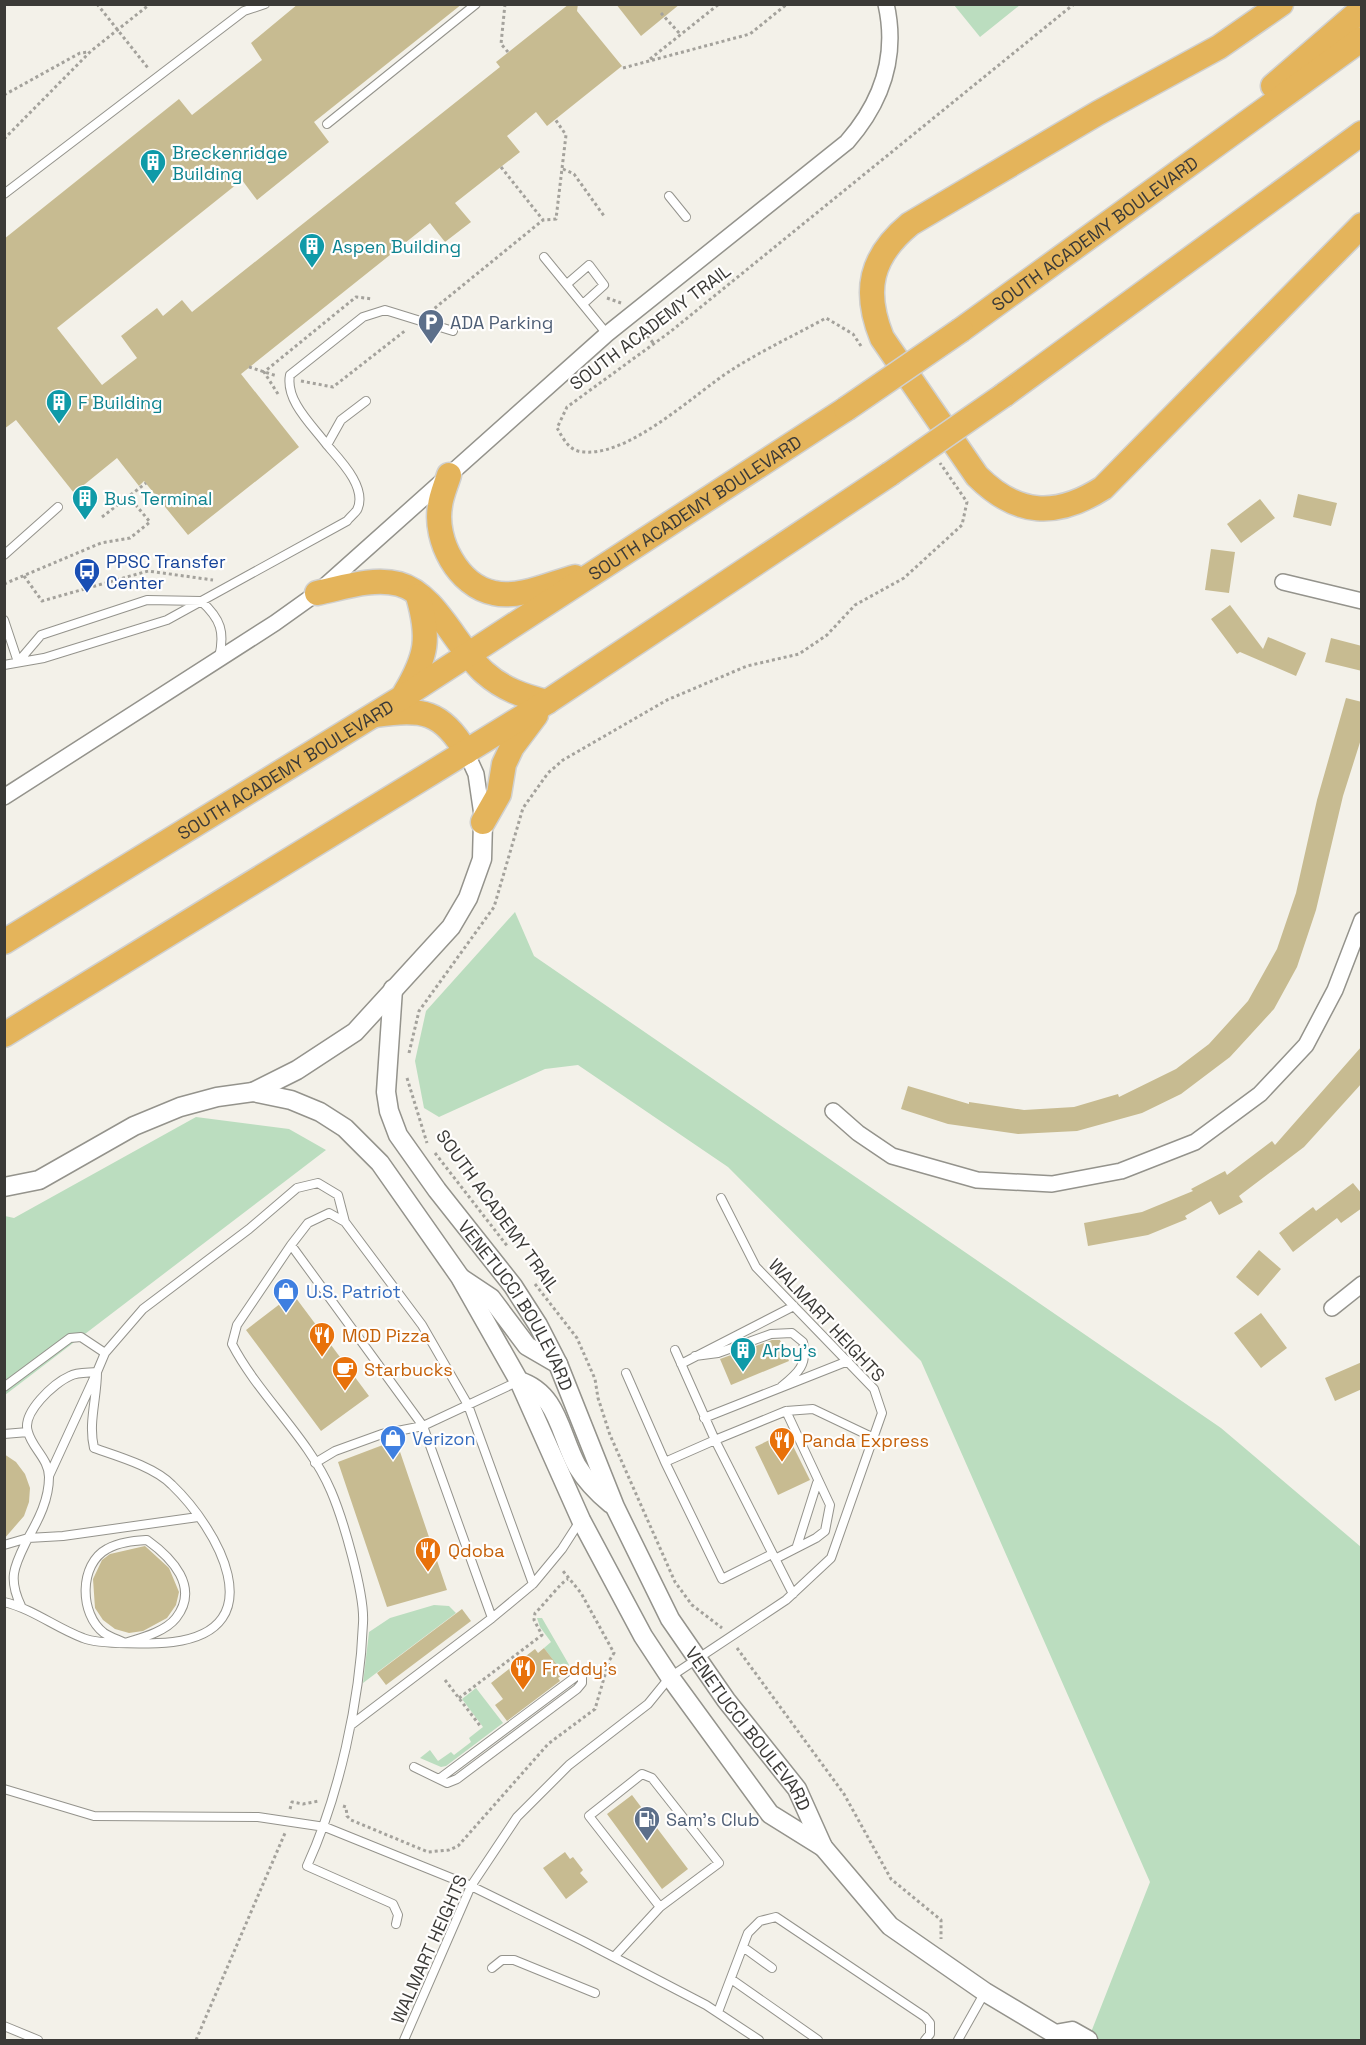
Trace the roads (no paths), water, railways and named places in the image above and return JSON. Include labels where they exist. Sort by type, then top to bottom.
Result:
[{"type":"highway","points":[[1281,4],[1219,47],[1098,113],[910,224],[893,238],[872,278],[870,298],[874,319],[882,338],[977,476],[994,493],[1013,503],[1031,508],[1053,509],[1069,506],[1103,488],[1362,225]]},
{"type":"highway","points":[[1150,194],[1362,9]]},
{"type":"highway","name":"SOUTH ACADEMY BOULEVARD","points":[[4,942],[403,697],[846,409],[961,330],[1362,39]]},
{"type":"highway","points":[[4,1035],[547,702],[890,474],[1004,395],[1362,133]]},
{"type":"highway","points":[[449,475],[439,507],[441,531],[453,562],[473,584],[494,594],[518,593],[598,571]]},
{"type":"highway","points":[[317,593],[373,582],[399,584],[418,594],[437,613],[468,655],[505,688],[547,702]]},
{"type":"highway","points":[[403,697],[418,672],[426,647],[426,626],[418,594]]},
{"type":"highway","points":[[483,822],[499,794],[504,764],[512,747],[547,702]]},
{"type":"highway","points":[[371,716],[423,713],[441,721],[454,731],[466,752]]},
{"type":"street","points":[[4,797],[317,593],[607,334],[847,142],[865,122],[878,99],[887,69],[890,23],[886,4]]},
{"type":"street","points":[[1284,582],[1362,601]]},
{"type":"street","points":[[253,1092],[297,1070],[355,1032],[451,927],[468,898],[482,859],[483,822],[476,774],[466,752]]},
{"type":"street","points":[[833,1111],[858,1133],[892,1156],[978,1180],[1052,1184],[1121,1171],[1195,1142],[1260,1094],[1306,1045],[1335,990],[1362,920]]},
{"type":"street","name":"VENETUCCI BOULEVARD","points":[[393,989],[386,1092],[389,1111],[398,1135],[436,1190],[513,1286],[558,1364],[615,1507],[670,1619],[797,1789],[823,1846],[890,1926],[946,1966],[1055,2037],[1072,2031],[1088,2040]]},
{"type":"street","name":"VENETUCCI BOULEVARD","points":[[4,1187],[39,1180],[134,1126],[180,1107],[216,1097],[253,1092],[291,1101],[320,1112],[345,1128],[380,1163],[460,1277],[519,1381],[580,1520],[643,1636],[670,1677],[770,1814],[823,1846]]},
{"type":"street","points":[[460,1277],[490,1298],[527,1346],[558,1364]]},
{"type":"street","points":[[1332,1308],[1362,1284]]},
{"type":"street","points":[[519,1381],[534,1386],[547,1399],[583,1476],[615,1507]]},
{"type":"lane","points":[[4,194],[244,11],[265,4]]},
{"type":"lane","points":[[327,124],[476,4]]},
{"type":"lane","points":[[669,196],[686,217]]},
{"type":"lane","points":[[544,257],[607,334]]},
{"type":"lane","points":[[567,284],[589,265],[604,285],[582,304]]},
{"type":"lane","points":[[4,665],[45,658],[167,620],[346,521],[357,510],[359,497],[355,483],[295,403],[289,389],[290,375],[363,317],[375,312],[385,310],[421,319],[453,331]]},
{"type":"lane","points":[[327,445],[341,420],[366,401]]},
{"type":"lane","points":[[4,555],[58,507]]},
{"type":"lane","points":[[18,663],[41,635],[147,600],[201,602],[210,610],[224,638],[219,659]]},
{"type":"lane","points":[[4,620],[18,663]]},
{"type":"lane","points":[[21,1606],[12,1589],[14,1567],[42,1514],[49,1476],[105,1353],[143,1309],[249,1229],[297,1188],[318,1183],[338,1195],[345,1222],[422,1325],[468,1405],[533,1584]]},
{"type":"lane","name":"WALMART HEIGHTS","points":[[404,2040],[471,1886],[517,1817],[569,1765],[648,1704],[670,1677],[793,1594],[831,1558],[882,1413],[874,1389],[756,1267],[721,1198]]},
{"type":"lane","points":[[345,1222],[329,1214],[308,1223],[237,1324],[232,1344],[244,1368],[315,1463],[331,1491],[359,1586],[363,1624],[351,1725],[325,1827],[307,1866],[393,1904],[398,1915],[396,1924]]},
{"type":"lane","points":[[291,1245],[423,1426],[492,1618]]},
{"type":"lane","points":[[681,1364],[794,1306]]},
{"type":"lane","points":[[695,1356],[718,1353],[771,1334],[792,1333],[803,1342],[806,1355],[801,1371],[782,1387]]},
{"type":"lane","points":[[4,1387],[70,1338],[81,1337],[105,1353]]},
{"type":"lane","points":[[675,1350],[704,1418],[793,1594]]},
{"type":"lane","points":[[704,1418],[848,1361]]},
{"type":"lane","points":[[49,1476],[42,1454],[28,1432],[27,1424],[46,1391],[71,1375],[97,1372]]},
{"type":"lane","points":[[4,1602],[21,1606],[85,1639],[125,1643],[173,1642],[204,1635],[224,1617],[232,1587],[224,1558],[198,1517],[171,1484],[133,1462],[94,1448],[90,1431],[97,1396],[97,1372]]},
{"type":"lane","points":[[626,1373],[665,1462],[722,1579],[816,1538],[825,1531],[829,1521],[830,1505],[826,1494],[818,1483],[786,1411]]},
{"type":"lane","points":[[315,1463],[335,1451],[382,1434],[423,1426],[519,1381]]},
{"type":"lane","points":[[665,1462],[786,1411],[813,1409],[874,1438]]},
{"type":"lane","points":[[4,1434],[28,1432]]},
{"type":"lane","points":[[797,1546],[818,1483]]},
{"type":"lane","points":[[4,1545],[28,1538],[63,1536],[198,1517]]},
{"type":"lane","points":[[351,1725],[533,1584],[562,1549],[580,1520]]},
{"type":"lane","points":[[147,1540],[168,1555],[180,1572],[186,1595],[176,1618],[152,1634],[125,1643],[103,1632],[89,1612],[86,1588],[89,1567],[106,1549],[129,1542],[147,1540]]},
{"type":"lane","points":[[414,1767],[447,1783],[457,1779],[568,1696],[582,1683],[582,1672]]},
{"type":"lane","points":[[614,1957],[660,1907],[719,1863],[652,1779],[642,1774],[589,1816],[660,1907]]},
{"type":"lane","points":[[4,1789],[94,1816],[258,1817],[325,1827],[471,1886],[718,2012],[759,2040]]},
{"type":"lane","points":[[718,2012],[748,1933],[760,1921],[776,1917],[925,2017],[930,2023],[927,2037]]},
{"type":"lane","points":[[743,1947],[772,1968]]},
{"type":"lane","points":[[492,1968],[502,1960],[514,1960],[595,1993]]},
{"type":"lane","points":[[731,1979],[818,2040]]},
{"type":"lane","points":[[958,2040],[985,1992]]},
{"type":"lane","points":[[4,2026],[39,2040]]},
{"type":"place","name":"Breckenridge Building","points":[[153,185]]},
{"type":"place","name":"Aspen Building","points":[[312,269]]},
{"type":"place","name":"ADA Parking","points":[[431,345]]},
{"type":"place","name":"F Building","points":[[59,425]]},
{"type":"place","name":"Bus Terminal","points":[[85,521]]},
{"type":"place","name":"PPSC Transfer Center","points":[[87,594]]},
{"type":"place","name":"U.S. Patriot","points":[[286,1314]]},
{"type":"place","name":"MOD Pizza","points":[[322,1358]]},
{"type":"place","name":"Arby's","points":[[743,1373]]},
{"type":"place","name":"Starbucks","points":[[345,1392]]},
{"type":"place","name":"Verizon","points":[[393,1461]]},
{"type":"place","name":"Panda Express","points":[[782,1463]]},
{"type":"place","name":"Qdoba","points":[[428,1573]]},
{"type":"place","name":"Freddy's","points":[[523,1691]]},
{"type":"place","name":"Sam's Club","points":[[647,1842]]}]
